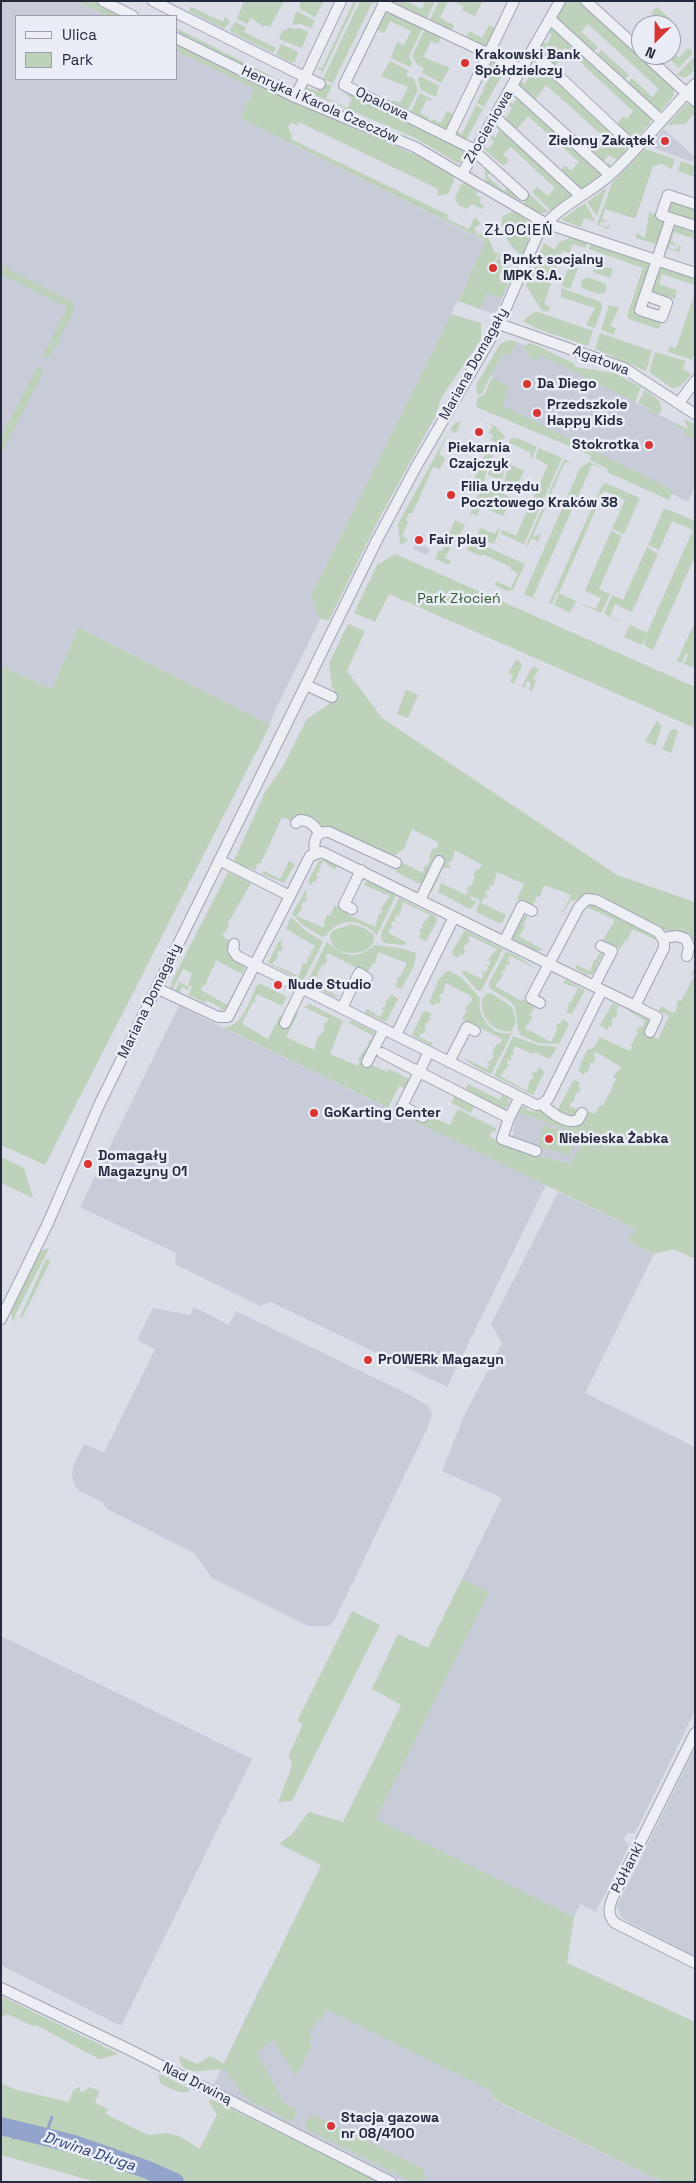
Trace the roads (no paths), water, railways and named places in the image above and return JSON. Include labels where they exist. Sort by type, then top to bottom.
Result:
[{"type":"street","points":[[103,1],[131,15]]},
{"type":"street","points":[[295,98],[341,1]]},
{"type":"street","points":[[449,136],[514,1]]},
{"type":"street","name":"Złocieniowa","points":[[462,174],[560,1]]},
{"type":"street","points":[[586,1],[631,42]]},
{"type":"street","points":[[158,2],[320,84]]},
{"type":"street","points":[[384,3],[521,70]]},
{"type":"street","name":"Opalowa","points":[[384,3],[344,85],[476,151],[523,194]]},
{"type":"street","points":[[550,19],[661,120]]},
{"type":"street","name":"Henryka i Karola Czeczów","points":[[178,39],[295,98],[415,147],[544,223],[695,273]]},
{"type":"street","points":[[532,51],[635,148]]},
{"type":"street","points":[[656,65],[695,101]]},
{"type":"street","name":"Mariana Domagały","points":[[1,1319],[156,988],[219,860],[411,476],[499,324],[544,223],[610,175],[695,84]]},
{"type":"street","points":[[512,86],[610,175]]},
{"type":"street","points":[[495,117],[581,196]]},
{"type":"street","points":[[695,204],[668,195],[661,215],[695,226]]},
{"type":"street","points":[[645,295],[671,218]]},
{"type":"street","name":"Agatowa","points":[[499,324],[624,368],[695,414]]},
{"type":"street","points":[[679,403],[695,381]]},
{"type":"street","points":[[306,685],[332,697]]},
{"type":"street","points":[[296,823],[300,820],[305,820],[314,825],[320,833]]},
{"type":"street","points":[[315,852],[314,840],[320,833],[329,832],[396,863]]},
{"type":"street","points":[[156,988],[216,1017],[226,1018],[232,1013],[309,857],[315,852],[324,853],[361,870],[657,1017],[650,1032]]},
{"type":"street","points":[[219,860],[290,896]]},
{"type":"street","points":[[420,900],[439,861]]},
{"type":"street","points":[[344,905],[361,870]]},
{"type":"street","points":[[531,998],[579,907],[587,899],[594,899],[658,932],[663,938],[664,948],[635,1006]]},
{"type":"street","points":[[504,942],[522,906],[532,911]]},
{"type":"street","points":[[396,1035],[454,917]]},
{"type":"street","points":[[663,938],[676,936],[686,940],[690,947],[687,956]]},
{"type":"street","points":[[234,944],[233,950],[235,954],[536,1105],[542,1104],[548,1098],[616,953],[601,946]]},
{"type":"street","points":[[342,1008],[359,974]]},
{"type":"street","points":[[285,1023],[302,988]]},
{"type":"street","points":[[449,1062],[466,1027]]},
{"type":"street","points":[[367,1062],[384,1029]]},
{"type":"street","points":[[423,1116],[400,1109],[429,1052]]},
{"type":"street","points":[[382,1054],[509,1118]]},
{"type":"street","points":[[520,1097],[499,1138],[536,1152]]},
{"type":"street","points":[[542,1104],[555,1114],[572,1122],[578,1120],[582,1113]]},
{"type":"street","name":"Półłanki","points":[[695,1733],[613,1897],[609,1911],[610,1918],[621,1926],[695,1963]]},
{"type":"street","name":"Nad Drwiną","points":[[1,1988],[130,2050],[391,2182]]},
{"type":"waterway","points":[[45,2137],[52,2117]]},
{"type":"waterway","name":"Drwina Długa","points":[[1,2126],[74,2144],[148,2170],[175,2182]]},
{"type":"waterway","points":[[14,2138],[16,2130]]},
{"type":"place","name":"Krakowski Bank Spółdzielczy","points":[[465,63]]},
{"type":"place","name":"Zielony Zakątek","points":[[665,141]]},
{"type":"place","name":"Punkt socjalny MPK S.A.","points":[[493,268]]},
{"type":"place","name":"Da Diego","points":[[527,384]]},
{"type":"place","name":"Przedszkole Happy Kids","points":[[537,413]]},
{"type":"place","name":"Piekarnia Czajczyk","points":[[479,432]]},
{"type":"place","name":"Stokrotka","points":[[649,445]]},
{"type":"place","name":"Filia Urzędu Pocztowego Kraków 38","points":[[451,495]]},
{"type":"place","name":"Fair play","points":[[419,540]]},
{"type":"place","name":"Nude Studio","points":[[278,985]]},
{"type":"place","name":"GoKarting Center","points":[[314,1113]]},
{"type":"place","name":"Niebieska Żabka","points":[[549,1139]]},
{"type":"place","name":"Domagały Magazyny 01","points":[[88,1164]]},
{"type":"place","name":"PrOWERk Magazyn","points":[[368,1360]]},
{"type":"place","name":"Stacja gazowa nr 08/4100","points":[[331,2126]]},
{"type":"district","name":"ZŁOCIEŃ","points":[[519,231]]},
{"type":"park label","name":"Park Złocień","points":[[459,599]]}]
